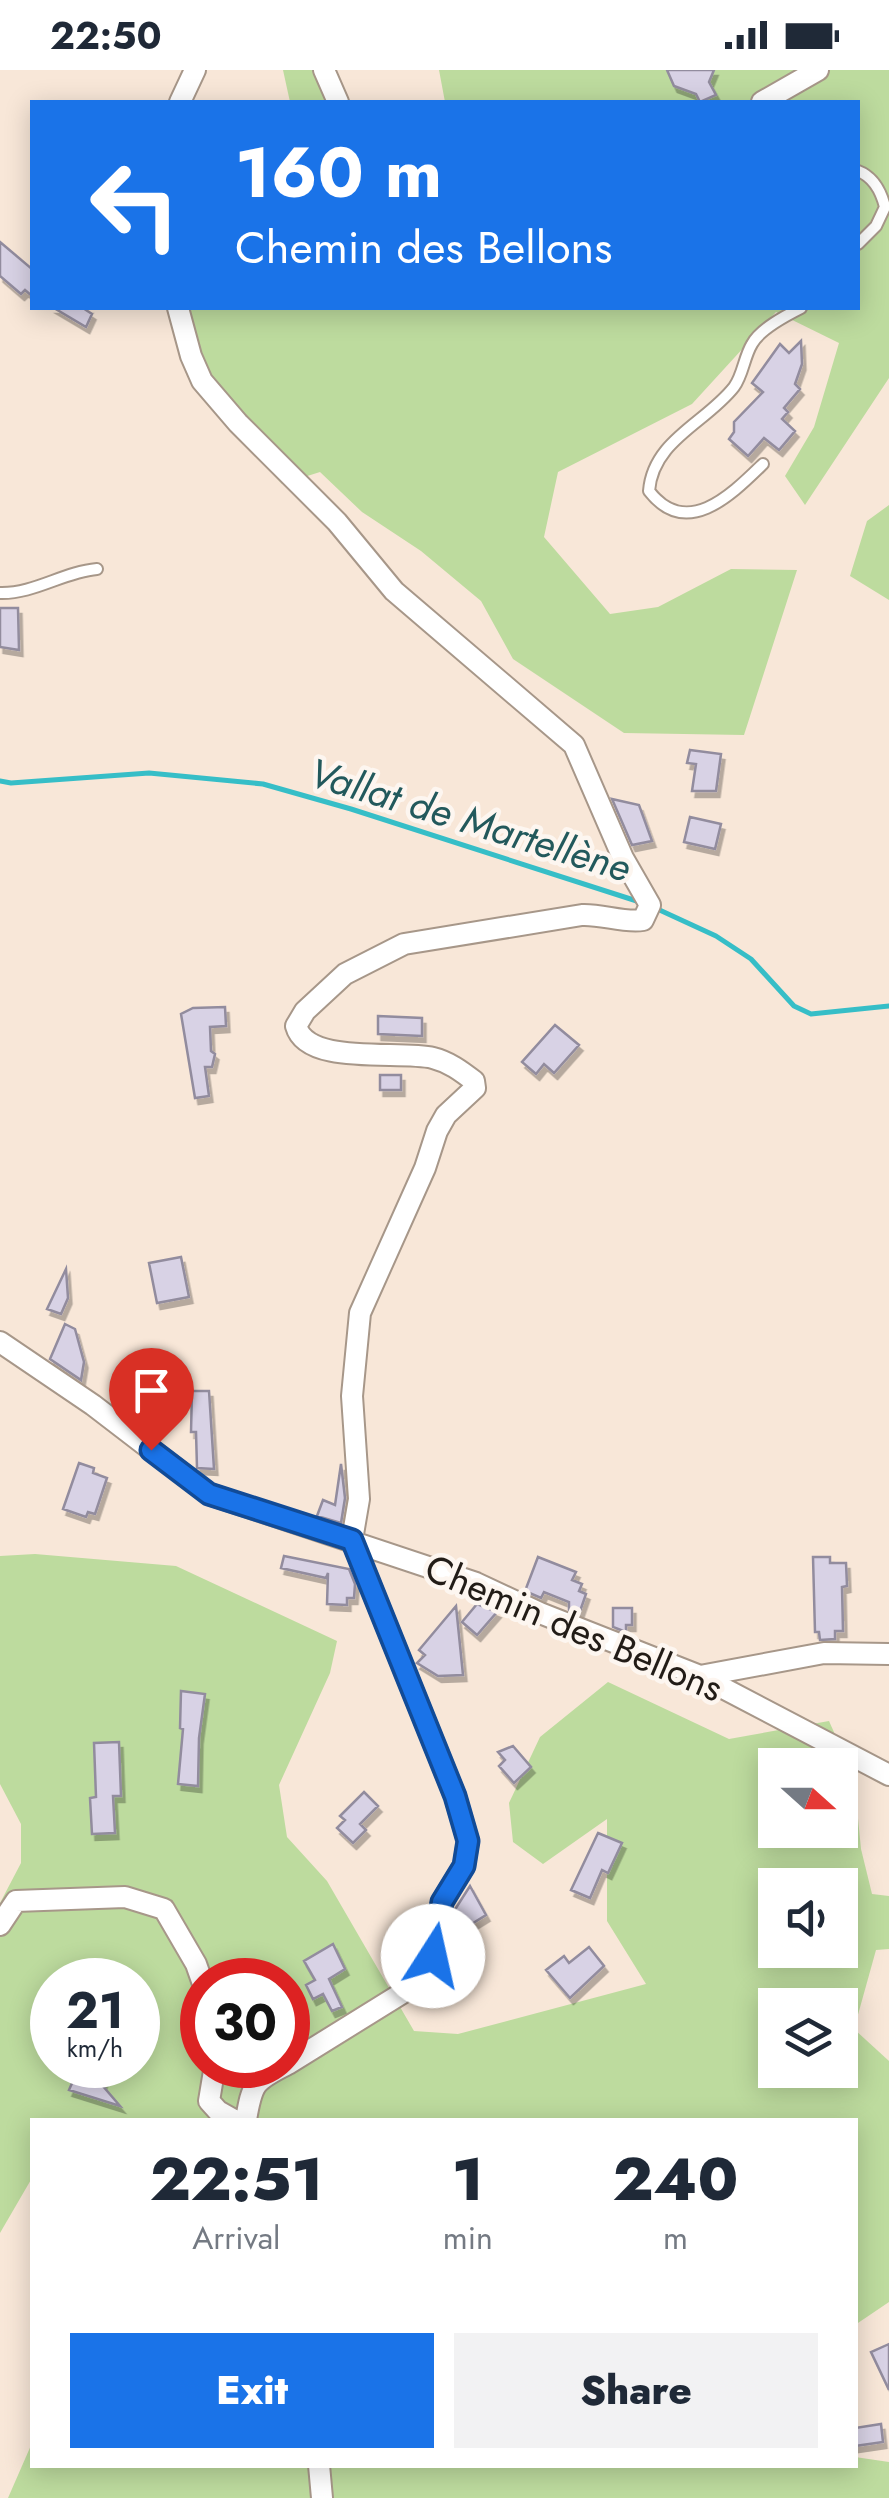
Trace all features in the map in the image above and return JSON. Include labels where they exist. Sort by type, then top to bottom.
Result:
[{"type":"street","points":[[181,100],[195,70]]},
{"type":"street","points":[[324,70],[337,100]]},
{"type":"street","points":[[766,100],[818,70]]},
{"type":"street","points":[[179,310],[202,381],[238,424],[337,522],[394,591],[574,744],[623,858],[650,905],[643,920],[632,922],[603,914],[582,915],[404,944],[345,974],[299,1018],[297,1033],[304,1042],[318,1048],[436,1059],[456,1067],[474,1081],[475,1088],[446,1116],[437,1131],[425,1168],[360,1313],[352,1396],[358,1499],[352,1540],[455,1796],[468,1851],[464,1866],[442,1902],[425,1979],[310,2051]]},
{"type":"street","name":"Chemin des Bellons","points":[[0,1342],[93,1405],[209,1494],[476,1583],[540,1614],[700,1676],[889,1775]]},
{"type":"street","points":[[700,1676],[824,1653],[889,1654]]},
{"type":"street","points":[[0,1925],[16,1901],[125,1897],[164,1910],[192,1958]]},
{"type":"street","points":[[212,2088],[209,2101],[231,2118]]},
{"type":"street","points":[[246,2118],[252,2088]]},
{"type":"street","points":[[319,2468],[320,2498]]},
{"type":"lane","points":[[860,172],[880,190],[885,207],[876,226],[860,242]]},
{"type":"lane","points":[[763,464],[722,502],[698,512],[676,511],[659,504],[649,492],[650,476],[661,456],[736,384],[753,341],[798,310]]},
{"type":"lane","points":[[0,593],[20,594],[76,571],[97,568]]},
{"type":"green space","points":[[283,70],[322,70],[333,100],[290,100]]},
{"type":"green space","points":[[439,70],[889,70],[889,378],[805,505],[785,476],[814,427],[839,343],[776,312],[692,404],[558,472],[544,537],[610,614],[658,607],[731,569],[797,570],[744,735],[624,733],[513,659],[481,601],[421,551],[362,512],[320,472],[282,484],[224,421],[175,310],[860,310],[860,100],[445,100]]},
{"type":"green space","points":[[889,505],[889,600],[850,576],[867,521]]},
{"type":"green space","points":[[35,1554],[176,1566],[337,1641],[330,1673],[279,1785],[287,1837],[327,1881],[414,2031],[458,2034],[646,1984],[607,1921],[607,1819],[543,1864],[513,1842],[509,1803],[540,1737],[608,1682],[729,1739],[829,1721],[841,1748],[758,1748],[758,1848],[858,1848],[858,1818],[872,1894],[889,1896],[889,1949],[876,1950],[858,2015],[858,1988],[758,1988],[758,2088],[858,2088],[858,2033],[889,2061],[889,2302],[858,2323],[858,2118],[30,2118],[30,2181],[0,2233],[0,1903],[21,1863],[21,1824],[0,1784],[0,1556]]},
{"type":"green space","points":[[30,2448],[30,2468],[858,2468],[858,2457],[889,2462],[889,2498],[8,2498]]},
{"type":"building","points":[[667,70],[714,70],[709,82],[716,95],[705,100],[674,86]]},
{"type":"building","points":[[0,242],[30,267],[30,294],[25,290],[21,294],[0,276]]},
{"type":"building","points":[[57,310],[86,310],[92,314],[86,327]]},
{"type":"building","points":[[801,341],[802,364],[795,384],[800,389],[784,408],[788,412],[782,419],[795,431],[779,450],[764,438],[748,456],[729,439],[734,422],[763,392],[752,383],[780,344],[789,353]]},
{"type":"building","points":[[0,608],[18,608],[19,650],[0,647]]},
{"type":"building","points":[[690,750],[721,754],[716,791],[692,791],[696,764],[687,763]]},
{"type":"building","points":[[612,799],[639,805],[652,841],[632,845]]},
{"type":"building","points":[[690,817],[721,824],[715,849],[684,842]]},
{"type":"building","points":[[225,1007],[226,1026],[210,1027],[211,1051],[215,1054],[212,1067],[205,1067],[209,1096],[195,1098],[181,1014],[193,1008]]},
{"type":"building","points":[[378,1016],[422,1018],[422,1036],[378,1034]]},
{"type":"building","points":[[555,1025],[579,1045],[554,1073],[544,1064],[536,1074],[522,1062]]},
{"type":"building","points":[[380,1075],[401,1075],[401,1090],[380,1090]]},
{"type":"building","points":[[181,1257],[189,1297],[157,1303],[149,1263]]},
{"type":"building","points":[[66,1269],[68,1298],[61,1314],[47,1309]]},
{"type":"building","points":[[65,1324],[75,1329],[84,1362],[81,1380],[50,1359]]},
{"type":"building","points":[[192,1391],[209,1391],[214,1469],[197,1468],[196,1432],[191,1432]]},
{"type":"building","points":[[79,1463],[107,1478],[95,1514],[88,1512],[86,1517],[63,1509]]},
{"type":"building","points":[[341,1464],[345,1498],[341,1523],[317,1516],[323,1500],[335,1505]]},
{"type":"building","points":[[284,1556],[349,1569],[355,1584],[354,1598],[347,1598],[347,1605],[327,1604],[328,1573],[326,1578],[281,1568]]},
{"type":"building","points":[[538,1557],[576,1572],[572,1580],[582,1584],[579,1591],[586,1594],[579,1614],[569,1610],[569,1602],[544,1592],[541,1598],[525,1591]]},
{"type":"building","points":[[813,1557],[830,1557],[830,1563],[846,1563],[843,1631],[835,1631],[835,1639],[820,1640],[819,1632],[815,1632]]},
{"type":"building","points":[[477,1604],[497,1612],[477,1635],[462,1622]]},
{"type":"building","points":[[456,1606],[463,1675],[438,1676],[417,1663],[425,1655],[419,1650]]},
{"type":"building","points":[[613,1608],[632,1608],[632,1625],[626,1625],[626,1632],[613,1627]]},
{"type":"building","points":[[181,1691],[205,1694],[198,1786],[178,1784],[183,1729]]},
{"type":"building","points":[[119,1742],[121,1796],[113,1796],[115,1833],[92,1834],[90,1798],[96,1797],[94,1743]]},
{"type":"building","points":[[513,1746],[531,1767],[514,1783],[499,1766],[505,1760],[498,1752]]},
{"type":"building","points":[[364,1792],[378,1806],[360,1824],[366,1830],[353,1843],[337,1828],[345,1820],[340,1816]]},
{"type":"building","points":[[598,1833],[622,1843],[608,1873],[602,1870],[590,1898],[571,1890]]},
{"type":"building","points":[[470,1886],[486,1915],[465,1928],[454,1911]]},
{"type":"building","points":[[333,1944],[345,1969],[329,1979],[342,2007],[332,2011],[323,1994],[313,1999],[310,1983],[315,1980],[309,1958]]},
{"type":"building","points":[[589,1947],[604,1966],[570,1998],[546,1970],[564,1956],[569,1963]]},
{"type":"building","points":[[105,2088],[120,2106],[69,2090]]},
{"type":"building","points":[[889,2344],[889,2390],[871,2352]]},
{"type":"building","points":[[881,2424],[883,2442],[858,2446],[858,2428]]},
{"type":"waterway","name":"Vallat de Martellène","points":[[0,781],[149,773],[263,784],[643,903]]},
{"type":"waterway","name":"Vallat de Martellène","points":[[653,907],[716,936],[751,959],[794,1006],[811,1014],[889,1006]]},
{"type":"route","points":[[151,1450],[209,1494],[352,1540],[455,1796],[468,1841],[464,1866],[442,1902],[433,1956]]}]
